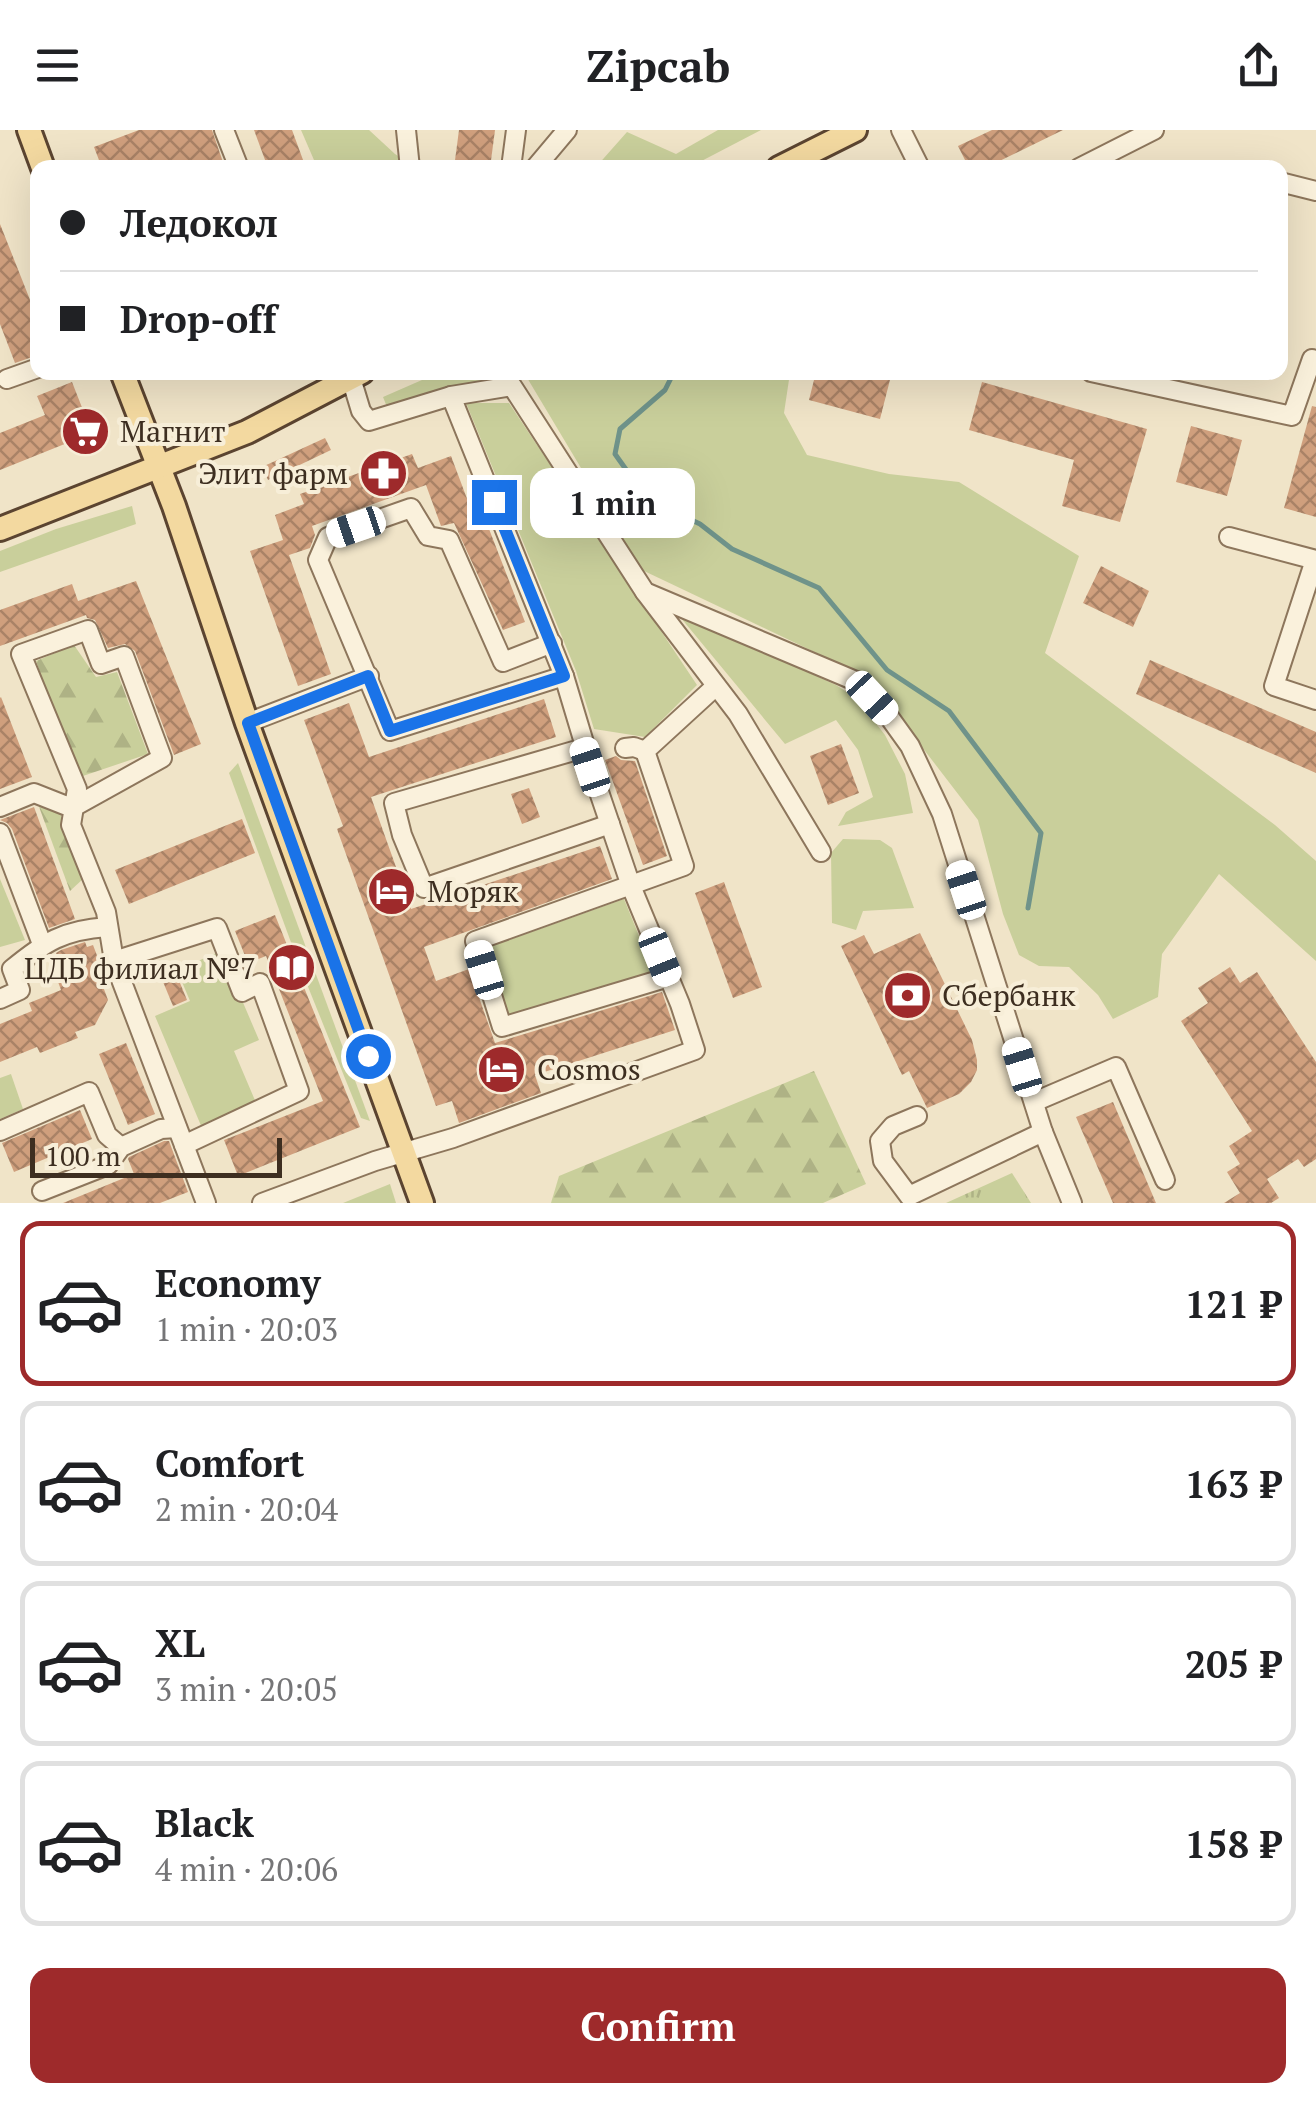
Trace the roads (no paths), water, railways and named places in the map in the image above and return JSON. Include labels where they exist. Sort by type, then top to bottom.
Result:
[{"type":"main road","points":[[31,130],[40,160]]},
{"type":"main road","points":[[795,160],[854,130]]},
{"type":"main road","points":[[125,380],[422,1203]]},
{"type":"main road","points":[[0,529],[247,432],[346,380]]},
{"type":"street","points":[[224,130],[235,160]]},
{"type":"street","points":[[406,130],[409,160]]},
{"type":"street","points":[[512,160],[516,130]]},
{"type":"street","points":[[542,160],[567,130]]},
{"type":"street","points":[[901,130],[916,160]]},
{"type":"street","points":[[1095,160],[1154,130]]},
{"type":"street","points":[[1288,184],[1316,191]]},
{"type":"street","points":[[1159,380],[1292,416],[1312,359],[1316,360]]},
{"type":"street","points":[[0,360],[4,380],[30,371]]},
{"type":"street","points":[[357,380],[361,411],[369,421],[451,396],[512,386],[645,592],[738,714],[821,852]]},
{"type":"street","points":[[262,1203],[695,1050],[610,824],[552,643],[451,396]]},
{"type":"street","points":[[552,643],[503,662],[449,540],[428,536],[411,508],[328,537],[318,560],[390,731],[564,676]]},
{"type":"street","points":[[1229,537],[1316,560],[1274,686],[1316,700]]},
{"type":"street","points":[[645,592],[858,682],[910,746],[942,814],[1043,1132],[1072,1203]]},
{"type":"street","points":[[72,808],[162,758],[124,656],[101,664],[88,630],[21,654],[76,789],[72,808],[71,825],[106,912],[114,961],[206,1203]]},
{"type":"street","points":[[248,723],[368,676]]},
{"type":"street","points":[[645,751],[716,686]]},
{"type":"street","points":[[584,748],[394,803],[402,835],[424,888],[610,824]]},
{"type":"street","points":[[625,748],[645,751]]},
{"type":"street","points":[[645,751],[684,866],[475,941],[502,1027],[668,977]]},
{"type":"street","points":[[0,807],[34,792],[72,808]]},
{"type":"street","points":[[0,832],[42,944]]},
{"type":"street","points":[[0,999],[20,990],[12,970],[42,944],[79,929],[106,927]]},
{"type":"street","points":[[42,1191],[108,1165],[121,1147],[162,1129],[180,1137],[299,1091],[260,983],[242,992],[218,928],[114,961]]},
{"type":"street","points":[[1034,1102],[1116,1067],[1164,1180]]},
{"type":"street","points":[[0,1130],[89,1092],[108,1135],[121,1147]]},
{"type":"street","points":[[917,1116],[893,1126],[880,1141],[882,1160],[908,1196],[1043,1132]]},
{"type":"waterway","points":[[670,380],[665,390],[620,429],[615,454],[647,499],[700,524],[732,549],[819,588],[887,670],[949,711],[1041,833],[1028,908]]},
{"type":"place","name":"Магнит","points":[[85,431]]},
{"type":"place","name":"Элит фарм","points":[[383,473]]},
{"type":"place","name":"Моряк","points":[[392,891]]},
{"type":"place","name":"ЦДБ филиал №7","points":[[291,968]]},
{"type":"place","name":"Сбербанк","points":[[907,995]]},
{"type":"place","name":"Cosmos","points":[[502,1069]]}]
